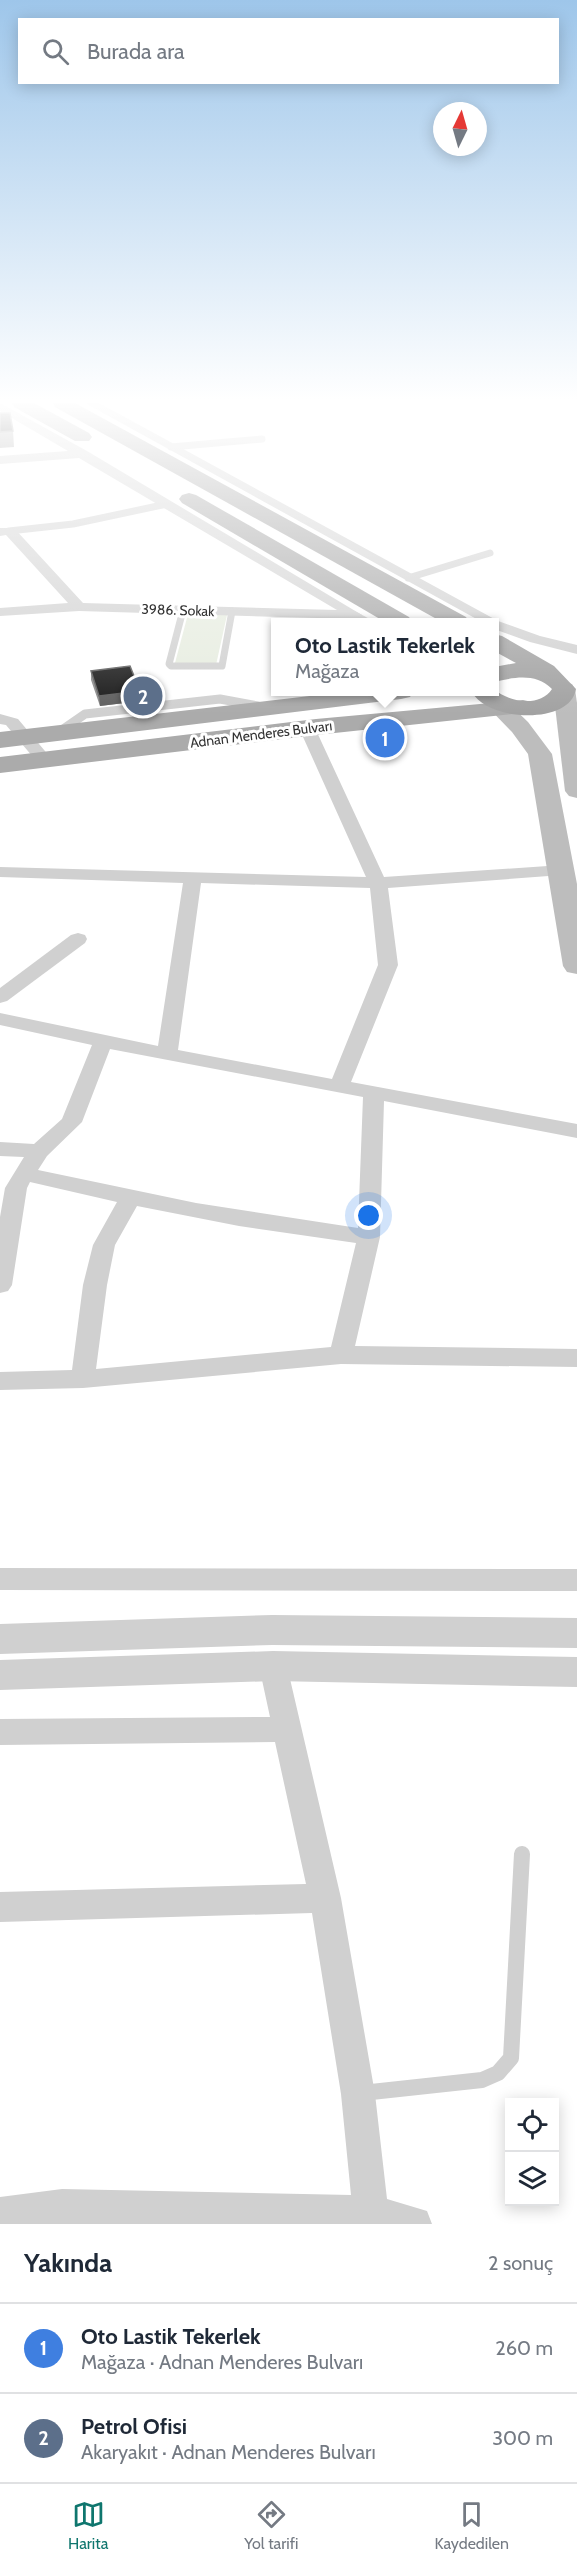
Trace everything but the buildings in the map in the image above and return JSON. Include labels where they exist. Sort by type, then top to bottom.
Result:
[{"type":"highway","points":[[201,507],[394,618]]},
{"type":"highway","points":[[249,507],[451,618]]},
{"type":"highway","points":[[499,643],[542,668],[569,689]]},
{"type":"highway","points":[[500,690],[542,668]]},
{"type":"highway","points":[[500,690],[544,674],[569,689]]},
{"type":"highway","name":"Adnan Menderes Bulvarı","points":[[500,690],[569,689]]},
{"type":"main road","points":[[569,689],[577,791]]},
{"type":"main road","points":[[500,690],[520,727],[540,754],[577,966]]},
{"type":"main road","name":"Adnan Menderes Bulvarı","points":[[0,741],[351,696]]},
{"type":"main road","name":"Adnan Menderes Bulvarı","points":[[0,765],[307,728],[470,696]]},
{"type":"street","points":[[172,507],[360,618]]},
{"type":"street","points":[[279,507],[484,618]]},
{"type":"street","points":[[4,532],[79,607]]},
{"type":"street","points":[[388,584],[408,578]]},
{"type":"street","name":"3986. Sokak","points":[[0,612],[79,607],[232,611],[346,618]]},
{"type":"street","points":[[499,625],[535,639],[577,650]]},
{"type":"street","points":[[0,719],[12,722],[45,760]]},
{"type":"street","points":[[307,728],[378,883],[388,965],[339,1086]]},
{"type":"street","points":[[0,872],[378,883],[562,870]]},
{"type":"street","points":[[167,1053],[193,879]]},
{"type":"street","points":[[0,997],[78,939]]},
{"type":"street","points":[[0,1019],[103,1041],[577,1131]]},
{"type":"street","points":[[0,1285],[16,1188],[39,1151],[71,1122],[103,1041]]},
{"type":"street","points":[[341,1355],[369,1237],[374,1092]]},
{"type":"street","points":[[0,1149],[39,1151]]},
{"type":"street","points":[[25,1174],[130,1199],[298,1229],[369,1237]]},
{"type":"street","points":[[83,1379],[95,1285],[104,1245],[130,1199]]},
{"type":"street","points":[[0,1381],[83,1379],[341,1355],[577,1358]]},
{"type":"street","points":[[0,1579],[577,1580]]},
{"type":"street","points":[[0,1639],[272,1630],[577,1633]]},
{"type":"street","points":[[273,1666],[325,1898],[358,2094],[370,2218]]},
{"type":"street","points":[[0,1675],[273,1666],[577,1672]]},
{"type":"street","points":[[0,1732],[287,1729]]},
{"type":"street","points":[[0,1907],[325,1898]]},
{"type":"street","points":[[0,2215],[62,2207],[140,2216],[370,2218],[414,2224]]},
{"type":"lane","points":[[4,532],[85,522],[154,507]]},
{"type":"lane","points":[[408,578],[490,553]]},
{"type":"lane","points":[[183,610],[170,665],[221,667],[232,611]]},
{"type":"lane","points":[[358,2094],[482,2080],[498,2073],[511,2058],[522,1854]]},
{"type":"shaded area","points":[[188,614],[227,615],[216,665],[175,663]]},
{"type":"place","name":"Petrol Ofisi","points":[[143,696]]},
{"type":"place","name":"Oto Lastik Tekerlek","points":[[385,738]]}]
